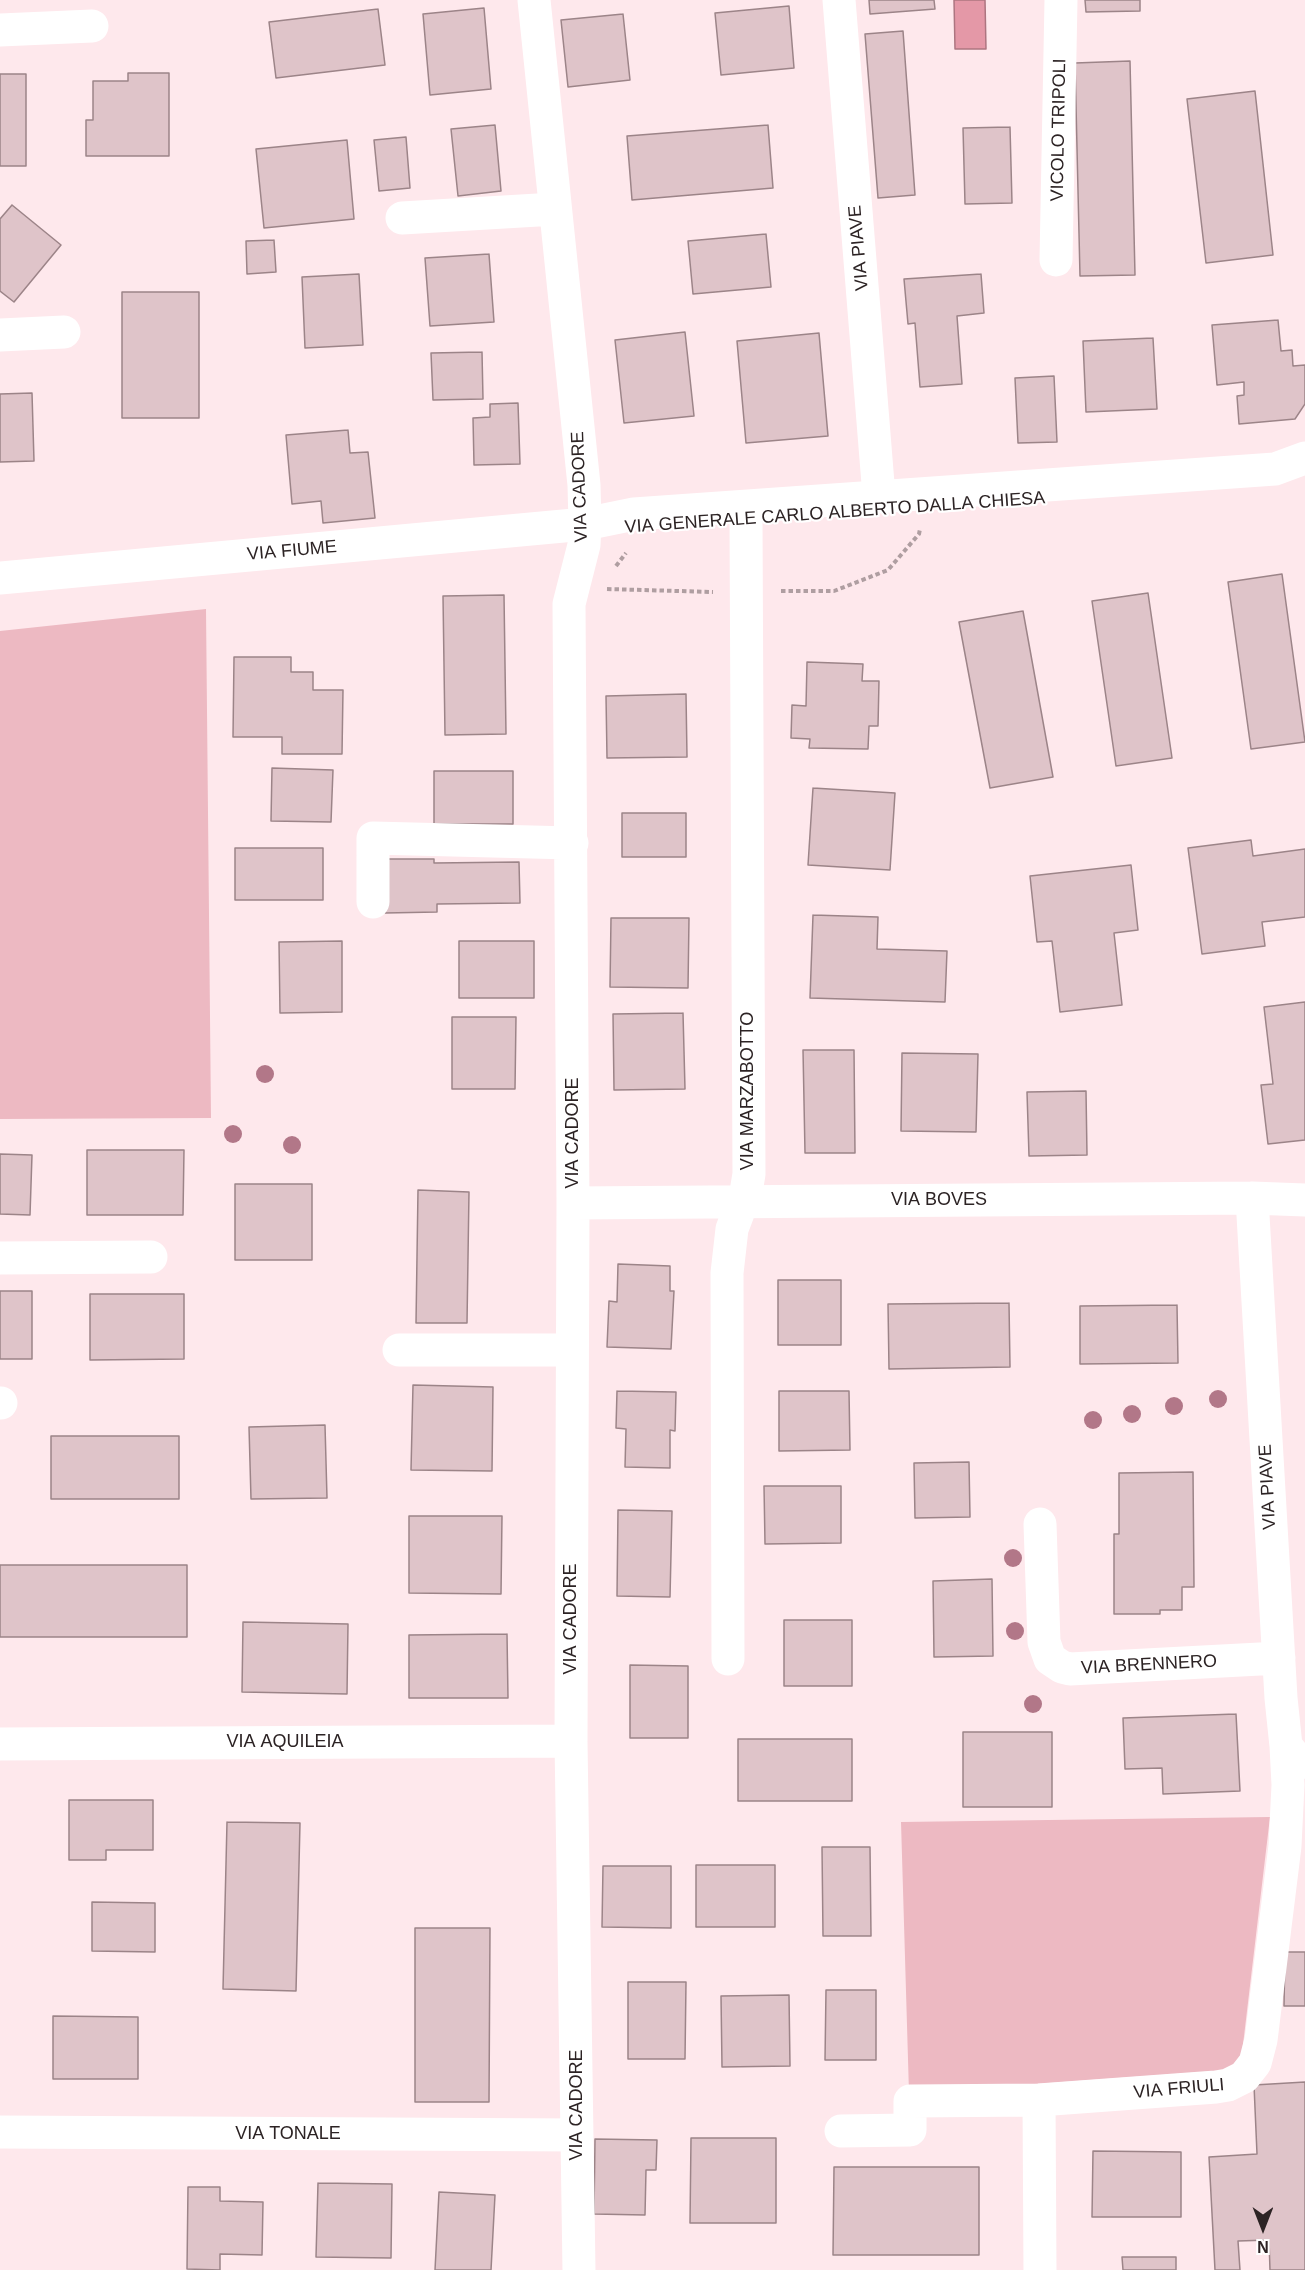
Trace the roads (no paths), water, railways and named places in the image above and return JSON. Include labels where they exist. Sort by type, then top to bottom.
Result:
[{"type":"street","name":"VIA CADORE","points":[[534,0],[584,485],[585,524],[584,545],[569,604],[573,1203],[571,1741],[579,2270]]},
{"type":"street","name":"VIA PIAVE","points":[[839,0],[879,496]]},
{"type":"street","name":"VICOLO TRIPOLI","points":[[1056,260],[1061,0]]},
{"type":"street","points":[[0,30],[92,26]]},
{"type":"street","points":[[402,218],[555,209]]},
{"type":"street","points":[[0,335],[63,332]]},
{"type":"street","name":"VIA GENERALE CARLO ALBERTO DALLA CHIESA","points":[[585,524],[634,514],[1275,469],[1305,458]]},
{"type":"street","name":"VIA GENERALE CARLO ALBERTO DALLA CHIESA","points":[[585,524],[634,530],[746,520],[1277,483],[1305,484]]},
{"type":"street","name":"VIA MARZABOTTO","points":[[728,1659],[727,1273],[732,1229],[743,1201],[749,1174],[746,520]]},
{"type":"street","name":"VIA FIUME","points":[[0,578],[585,524]]},
{"type":"street","points":[[373,902],[374,838],[572,843]]},
{"type":"street","name":"VIA PIAVE","points":[[1252,1198],[1279,1658],[1296,1757]]},
{"type":"street","name":"VIA BOVES","points":[[573,1203],[1252,1198],[1305,1200]]},
{"type":"street","points":[[0,1257],[151,1257]]},
{"type":"street","points":[[399,1350],[572,1350]]},
{"type":"street","name":"VIA BRENNERO","points":[[1040,1524],[1044,1642],[1050,1659],[1062,1667],[1070,1669],[1279,1658]]},
{"type":"street","name":"VIA AQUILEIA","points":[[0,1744],[571,1741]]},
{"type":"street","name":"VIA FRIULI","points":[[841,2131],[910,2130],[910,2101],[1039,2100],[1216,2087],[1236,2082],[1251,2070],[1261,2040],[1285,1845],[1288,1795],[1296,1757]]},
{"type":"street","points":[[1039,2100],[1040,2270]]},
{"type":"street","name":"VIA TONALE","points":[[0,2132],[577,2135]]}]
